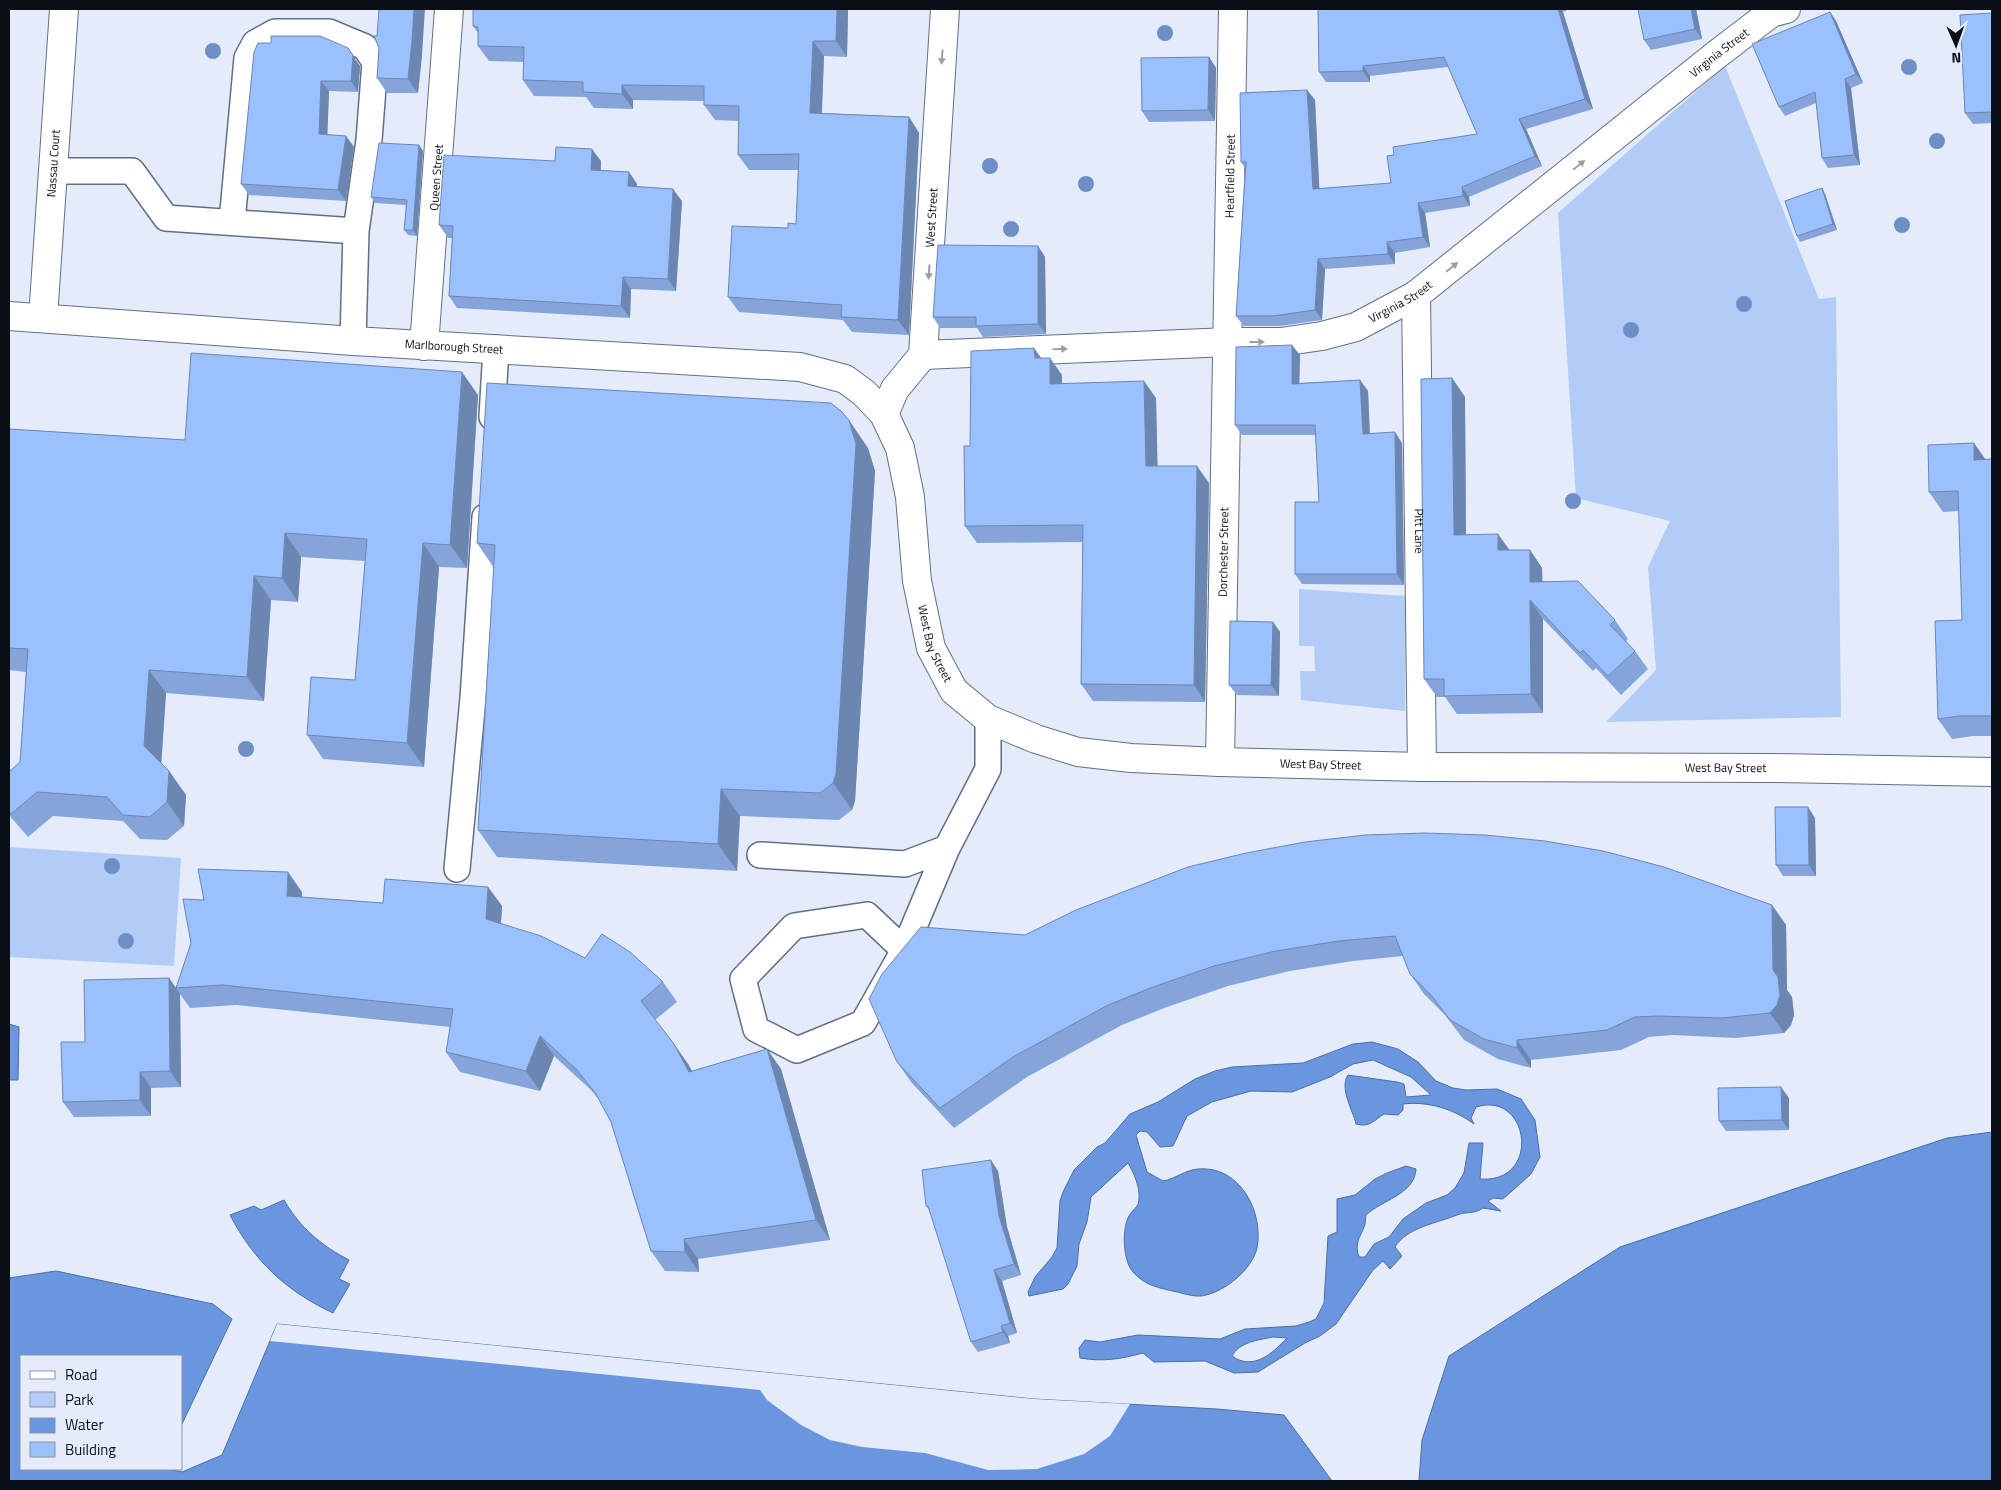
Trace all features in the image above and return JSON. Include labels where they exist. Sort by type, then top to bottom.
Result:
[{"type":"main road","name":"Nassau Court","points":[[43,318],[64,9]]},
{"type":"main road","name":"Queen Street","points":[[424,346],[449,9]]},
{"type":"main road","name":"West Street","points":[[923,355],[945,9]]},
{"type":"main road","name":"Heartfield Street","points":[[1229,342],[1233,9]]},
{"type":"main road","name":"Virginia Street","points":[[923,355],[1229,342],[1281,342],[1322,336],[1356,327],[1416,296],[1716,55],[1771,13],[1786,9]]},
{"type":"main road","name":"Pitt Lane","points":[[1416,296],[1422,767]]},
{"type":"main road","name":"Marlborough Street","points":[[9,316],[353,342],[496,348],[800,367],[845,379],[864,393],[884,414]]},
{"type":"main road","name":"Dorchester Street","points":[[1220,762],[1229,342]]},
{"type":"main road","points":[[884,414],[895,389],[923,355]]},
{"type":"main road","name":"West Bay Street","points":[[884,414],[900,448],[907,479],[917,581],[930,648],[954,691],[988,719],[1036,739],[1078,752],[1131,758],[1220,762],[1422,767],[1773,768],[1992,772]]},
{"type":"lane","points":[[232,222],[247,58],[255,43],[275,32],[329,32],[365,47],[375,62],[369,140],[356,231],[353,342]]},
{"type":"lane","points":[[53,171],[132,171],[166,218],[356,231]]},
{"type":"lane","points":[[490,444],[496,348]]},
{"type":"lane","points":[[457,868],[473,698],[487,493]]},
{"type":"lane","points":[[904,950],[867,915],[794,926],[743,979],[756,1029],[797,1050],[863,1024],[904,950],[947,848],[988,770],[988,719]]},
{"type":"lane","points":[[760,855],[904,864],[947,848]]},
{"type":"green space","points":[[1725,66],[1819,299],[1836,297],[1841,717],[1606,722],[1656,670],[1648,567],[1670,521],[1576,498],[1558,213]]},
{"type":"green space","points":[[1299,589],[1406,596],[1405,711],[1301,700],[1300,671],[1315,671],[1314,646],[1299,646]]},
{"type":"green space","points":[[9,847],[181,858],[174,966],[9,957]]},
{"type":"water","points":[[9,1024],[19,1027],[18,1080],[9,1080]]},
{"type":"water","points":[[1372,1042],[1398,1049],[1418,1062],[1436,1081],[1453,1088],[1466,1090],[1497,1089],[1521,1099],[1535,1120],[1540,1157],[1531,1174],[1503,1199],[1493,1198],[1488,1201],[1501,1211],[1483,1208],[1432,1223],[1407,1235],[1395,1247],[1402,1256],[1390,1269],[1383,1261],[1373,1270],[1336,1324],[1320,1336],[1258,1372],[1234,1373],[1205,1361],[1154,1362],[1143,1353],[1112,1359],[1080,1358],[1079,1348],[1085,1340],[1100,1342],[1138,1335],[1220,1339],[1245,1329],[1296,1326],[1316,1319],[1324,1303],[1328,1236],[1337,1232],[1337,1199],[1355,1195],[1375,1179],[1387,1173],[1406,1166],[1416,1169],[1414,1178],[1404,1191],[1366,1215],[1357,1248],[1359,1257],[1365,1257],[1374,1244],[1389,1237],[1403,1219],[1426,1203],[1447,1195],[1455,1188],[1464,1173],[1469,1143],[1483,1143],[1480,1179],[1500,1177],[1513,1167],[1520,1154],[1521,1138],[1517,1124],[1508,1112],[1494,1105],[1476,1107],[1471,1118],[1474,1124],[1449,1110],[1431,1105],[1412,1103],[1403,1104],[1403,1110],[1398,1115],[1384,1114],[1368,1124],[1356,1124],[1345,1087],[1348,1075],[1404,1084],[1406,1097],[1431,1095],[1411,1077],[1373,1060],[1353,1064],[1330,1077],[1292,1092],[1251,1091],[1212,1102],[1187,1116],[1173,1146],[1160,1147],[1147,1132],[1140,1131],[1136,1135],[1147,1172],[1163,1181],[1193,1170],[1213,1170],[1226,1174],[1237,1182],[1246,1193],[1256,1219],[1257,1248],[1250,1264],[1238,1278],[1214,1292],[1203,1296],[1195,1296],[1153,1286],[1133,1272],[1125,1254],[1125,1230],[1129,1215],[1138,1205],[1139,1190],[1128,1163],[1091,1197],[1087,1222],[1079,1244],[1077,1266],[1068,1284],[1063,1289],[1029,1296],[1028,1292],[1035,1277],[1057,1248],[1060,1201],[1074,1170],[1097,1147],[1105,1143],[1130,1114],[1158,1102],[1195,1079],[1215,1071],[1232,1067],[1303,1063],[1353,1044]],"holes":[[[1273,1337],[1287,1338],[1262,1359],[1247,1362],[1232,1356],[1235,1351],[1250,1342]]]},
{"type":"water","points":[[1992,1132],[1992,1481],[1419,1481],[1422,1440],[1449,1356],[1620,1247],[1947,1138]]},
{"type":"water","points":[[284,1200],[304,1228],[330,1249],[349,1260],[339,1279],[350,1284],[333,1313],[300,1295],[273,1273],[250,1247],[230,1215],[254,1206],[261,1210]]},
{"type":"water","points":[[56,1271],[213,1304],[232,1319],[182,1424],[182,1355],[20,1355],[20,1470],[173,1470],[182,1472],[222,1455],[277,1324],[1034,1399],[1217,1409],[1284,1415],[1332,1481],[9,1481],[9,1278]]},
{"type":"pier","points":[[277,1324],[1034,1399],[1130,1404],[1110,1436],[1084,1454],[1037,1469],[988,1470],[925,1453],[862,1447],[830,1440],[801,1425],[767,1400],[760,1390],[270,1341]]},
{"type":"building","points":[[379,9],[414,9],[408,79],[377,78],[379,48],[374,36],[377,36]]},
{"type":"building","points":[[473,9],[837,9],[836,41],[813,41],[810,113],[909,117],[898,320],[841,317],[842,305],[728,297],[732,226],[788,228],[788,223],[796,224],[799,154],[738,155],[739,106],[704,105],[704,86],[622,85],[622,94],[583,92],[583,82],[523,80],[524,47],[478,46],[478,27],[473,26]]},
{"type":"building","points":[[1318,9],[1558,9],[1585,99],[1519,119],[1535,156],[1462,187],[1463,196],[1418,203],[1423,237],[1387,242],[1388,254],[1318,259],[1315,310],[1273,316],[1236,316],[1246,162],[1241,162],[1240,93],[1307,90],[1313,189],[1391,183],[1387,156],[1394,155],[1393,147],[1477,134],[1444,57],[1363,66],[1363,71],[1319,72]]},
{"type":"building","points":[[1638,9],[1691,9],[1695,29],[1644,40]]},
{"type":"building","points":[[1830,12],[1856,74],[1845,79],[1854,155],[1822,158],[1815,92],[1779,107],[1752,44]]},
{"type":"building","points":[[1992,13],[1992,112],[1965,113],[1960,15]]},
{"type":"building","points":[[271,36],[320,36],[348,48],[353,55],[351,81],[321,81],[319,134],[346,136],[338,190],[241,184],[254,52],[258,43],[271,43]]},
{"type":"building","points":[[1209,57],[1208,110],[1142,111],[1141,58]]},
{"type":"building","points":[[379,143],[419,145],[413,230],[404,230],[407,200],[371,197]]},
{"type":"building","points":[[556,147],[592,149],[591,170],[629,172],[628,186],[673,189],[668,279],[623,277],[621,306],[449,296],[453,226],[439,225],[444,155],[555,161]]},
{"type":"building","points":[[1822,188],[1833,224],[1797,236],[1785,201]]},
{"type":"building","points":[[938,245],[1038,246],[1038,324],[976,326],[976,317],[933,317]]},
{"type":"building","points":[[1292,345],[1292,384],[1360,380],[1363,434],[1395,432],[1397,574],[1295,574],[1295,502],[1319,502],[1315,425],[1235,425],[1236,347]]},
{"type":"building","points":[[1034,348],[1035,358],[1050,358],[1050,384],[1144,381],[1146,466],[1197,466],[1194,685],[1081,684],[1083,525],[965,526],[964,446],[970,446],[971,351]]},
{"type":"building","points":[[191,353],[462,372],[450,545],[423,543],[407,743],[307,735],[311,677],[355,680],[367,539],[285,533],[282,578],[254,576],[247,677],[149,670],[144,746],[169,771],[167,802],[150,817],[123,815],[107,797],[37,792],[11,814],[9,811],[9,772],[20,762],[28,649],[9,648],[9,429],[185,440]]},
{"type":"building","points":[[1452,378],[1454,535],[1498,534],[1498,550],[1530,550],[1530,582],[1578,581],[1615,620],[1610,625],[1635,651],[1608,676],[1583,650],[1580,653],[1530,600],[1531,694],[1444,696],[1444,679],[1424,679],[1421,379]]},
{"type":"building","points":[[487,383],[831,403],[849,420],[856,444],[836,774],[833,783],[820,793],[721,789],[718,844],[478,830],[495,545],[477,543]]},
{"type":"building","points":[[1974,443],[1974,460],[1992,459],[1992,716],[1959,716],[1938,719],[1935,621],[1962,620],[1958,491],[1929,492],[1928,445]]},
{"type":"building","points":[[1230,621],[1273,622],[1271,685],[1229,685]]},
{"type":"building","points":[[1775,807],[1808,807],[1809,865],[1776,865]]},
{"type":"building","points":[[1425,833],[1485,835],[1545,841],[1603,851],[1664,867],[1772,905],[1773,970],[1778,977],[1780,995],[1777,1005],[1770,1013],[1722,1018],[1635,1017],[1607,1030],[1517,1040],[1517,1048],[1484,1039],[1450,1020],[1431,995],[1410,974],[1395,936],[1339,941],[1276,951],[1214,966],[1108,1005],[1013,1057],[940,1108],[897,1062],[869,999],[882,974],[921,927],[1025,935],[1076,910],[1188,867],[1246,853],[1305,842],[1365,835]]},
{"type":"building","points":[[198,869],[288,872],[287,896],[383,903],[385,879],[488,887],[486,919],[541,936],[585,958],[602,934],[630,952],[663,982],[641,1001],[674,1044],[689,1072],[767,1049],[816,1220],[684,1239],[685,1252],[651,1251],[611,1122],[596,1094],[577,1070],[540,1036],[526,1071],[446,1052],[453,1009],[222,985],[176,988],[191,943],[183,899],[204,900]]},
{"type":"building","points":[[169,978],[170,1071],[140,1072],[140,1100],[63,1102],[61,1042],[85,1042],[84,980]]},
{"type":"building","points":[[1781,1087],[1782,1120],[1719,1121],[1718,1088]]},
{"type":"building","points":[[991,1160],[999,1216],[1014,1264],[994,1270],[1010,1323],[1001,1326],[1003,1332],[971,1342],[928,1206],[926,1206],[922,1170]]}]
